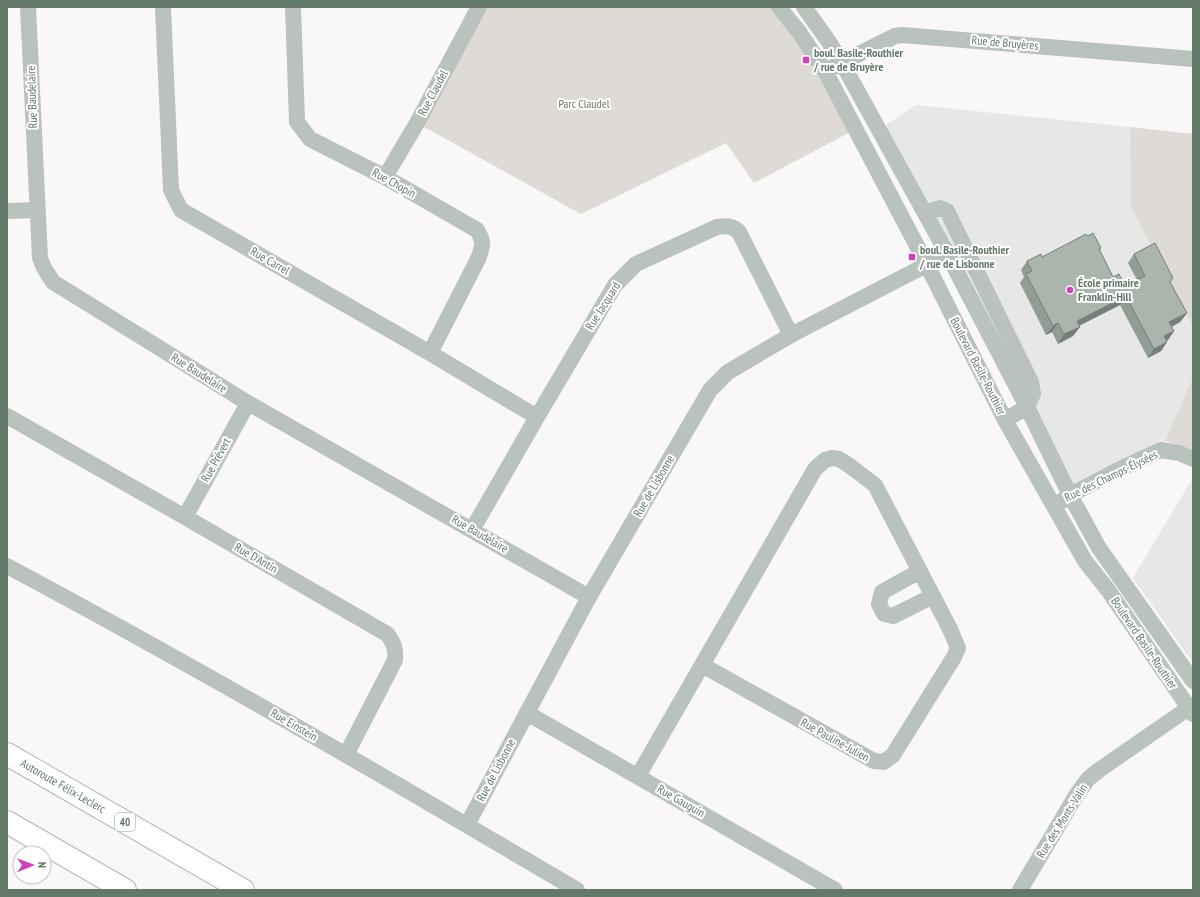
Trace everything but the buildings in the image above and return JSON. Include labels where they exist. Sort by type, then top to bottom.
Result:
[{"type":"highway","name":"Autoroute Félix-Leclerc","points":[[7,754],[243,890]]},
{"type":"highway","points":[[7,822],[126,890]]},
{"type":"street","name":"Rue Baudelaire","points":[[28,7],[40,258],[44,268],[53,282],[248,403],[589,597]]},
{"type":"street","name":"Rue Carrel","points":[[163,7],[171,190],[181,210],[430,352],[537,417]]},
{"type":"street","name":"Rue Chopin","points":[[293,7],[297,122],[310,139],[384,177],[477,230],[483,239],[479,257],[430,352]]},
{"type":"street","name":"Rue Claudel","points":[[384,177],[417,123],[479,7]]},
{"type":"street","name":"Boulevard Basile-Routhier","points":[[780,7],[825,71],[927,265],[1005,420],[1085,561],[1108,590],[1191,709]]},
{"type":"street","name":"Boulevard Basile-Routhier","points":[[804,7],[842,63],[947,253],[1070,495],[1099,548],[1193,681]]},
{"type":"street","name":"Rue de Bruyères","points":[[825,71],[895,36],[902,34],[1193,59]]},
{"type":"street","points":[[925,213],[940,208],[947,211],[1031,382],[1033,394],[1027,408],[1005,420]]},
{"type":"street","points":[[7,211],[37,210]]},
{"type":"street","name":"Rue Jacquard","points":[[472,530],[615,285],[626,272],[636,264],[717,227],[734,227],[740,232],[791,335]]},
{"type":"street","name":"Rue de Lisbonne","points":[[467,825],[589,597],[710,390],[728,372],[791,335],[927,265],[947,253]]},
{"type":"street","name":"Rue Prévert","points":[[185,517],[248,403]]},
{"type":"street","name":"Rue D'Antin","points":[[7,416],[387,634],[393,642],[395,652],[394,660],[346,755]]},
{"type":"street","name":"Rue des Champs-Élysées","points":[[1054,506],[1070,495],[1161,450],[1179,453],[1193,460]]},
{"type":"street","name":"Rue Pauline-Julien","points":[[638,776],[815,469],[825,460],[832,458],[839,460],[850,466],[875,485],[950,629],[958,648],[954,657],[893,755],[884,762],[874,761],[702,665]]},
{"type":"street","name":"Rue Einstein","points":[[7,566],[101,616],[346,755],[577,890]]},
{"type":"street","points":[[920,571],[882,592],[879,604],[884,614],[893,616],[933,596]]},
{"type":"street","name":"Rue des Monts-Valin","points":[[1020,890],[1077,794],[1088,779],[1191,709]]},
{"type":"street","name":"Rue Gauguin","points":[[527,712],[638,776],[818,886],[835,890]]},
{"type":"shaded area","name":"École primaire Franklin-Hill","points":[[916,105],[1130,127],[1131,207],[1193,327],[1193,377],[1161,450],[1070,495],[883,127]]},
{"type":"shaded area","points":[[1193,478],[1193,663],[1133,578]]},
{"type":"green space","name":"Parc Claudel","points":[[479,7],[779,7],[856,129],[754,183],[726,143],[581,214],[417,123]]},
{"type":"green space","points":[[1130,127],[1193,134],[1193,327],[1131,207]]},
{"type":"green space","points":[[1193,377],[1193,450],[1165,441]]},
{"type":"place","name":"boul. Basile-Routhier / rue de Bruyère","points":[[806,60]]},
{"type":"place","name":"boul. Basile-Routhier / rue de Lisbonne","points":[[912,257]]},
{"type":"place","name":"École primaire Franklin-Hill","points":[[1070,290]]}]
